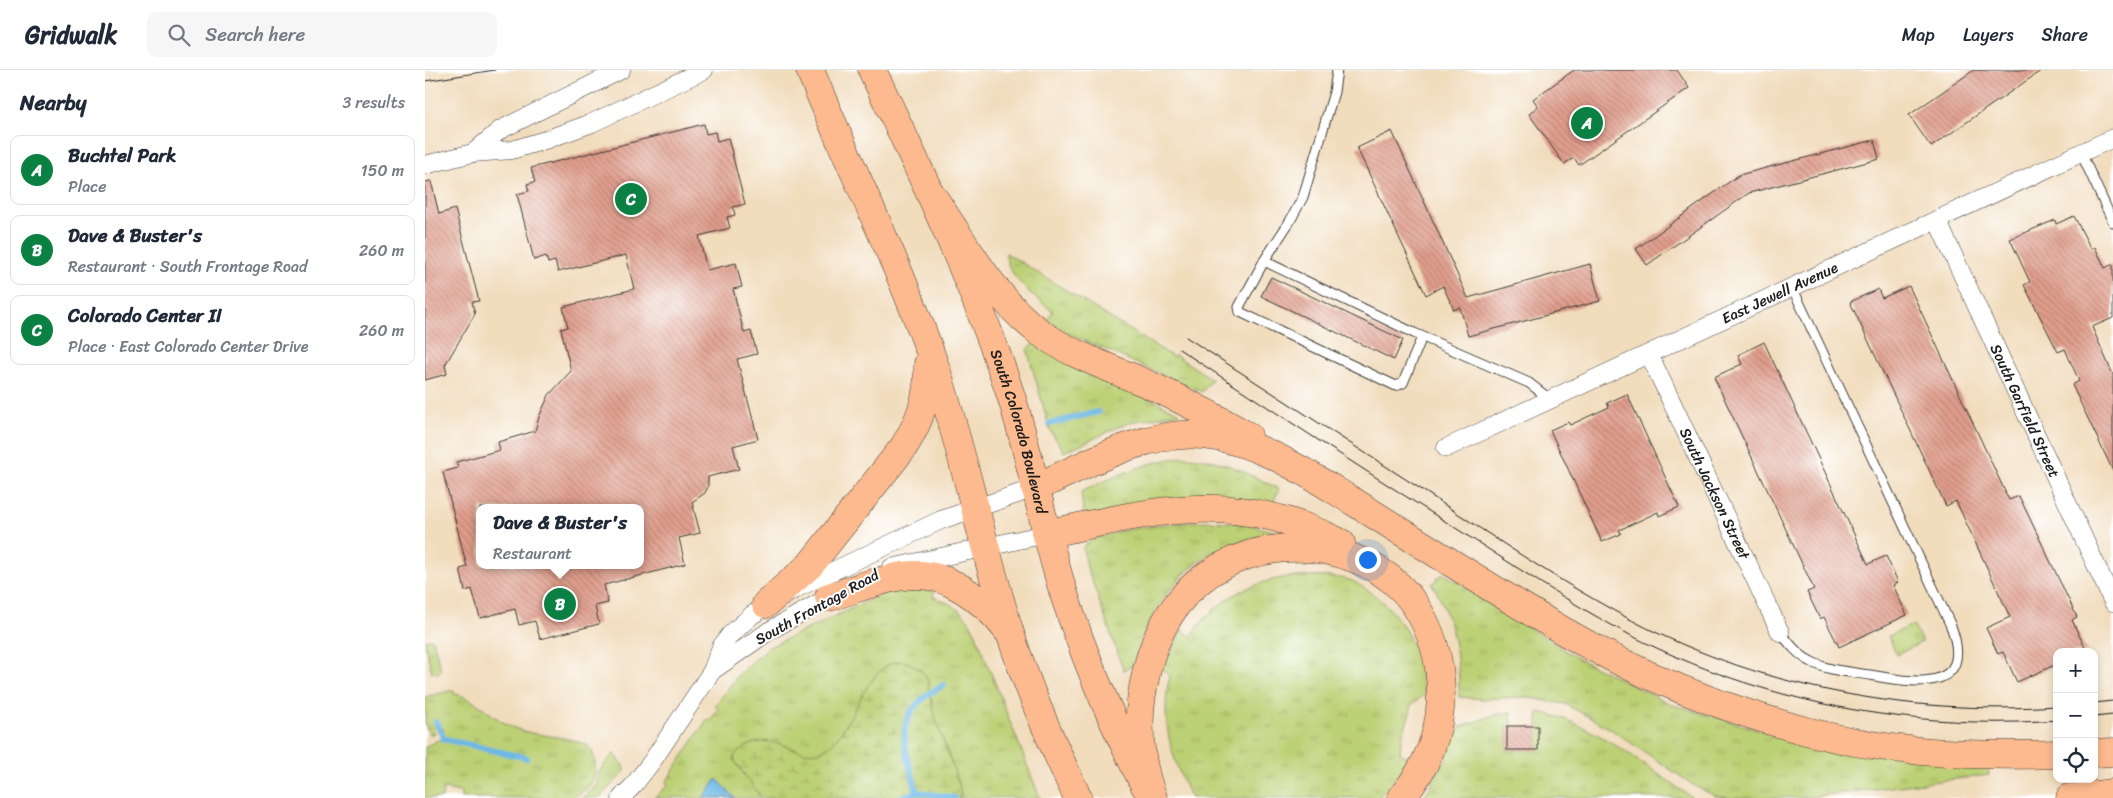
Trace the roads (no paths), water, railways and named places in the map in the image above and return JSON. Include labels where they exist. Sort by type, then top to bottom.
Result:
[{"type":"main road","points":[[810,70],[881,228],[927,343],[958,442],[1010,635],[1037,707],[1078,798]]},
{"type":"main road","name":"South Colorado Boulevard","points":[[872,70],[931,194],[972,288],[1011,398],[1046,534],[1064,594],[1089,663],[1118,732],[1152,798]]},
{"type":"main road","points":[[931,194],[998,290],[1011,306],[1037,330],[1075,352],[1165,392],[1218,419],[1561,630],[1616,660],[1709,699],[1776,721],[1860,742],[1940,752],[2012,756],[2053,754]]},
{"type":"main road","points":[[766,604],[810,565],[886,471],[911,435],[920,416],[927,389],[927,343]]},
{"type":"main road","points":[[1035,488],[1123,450],[1180,435],[1201,435],[1242,443],[1303,473]]},
{"type":"main road","points":[[1046,534],[1169,510],[1191,508],[1247,511],[1275,516],[1328,536],[1379,566],[1400,587],[1416,608],[1428,630],[1437,658],[1441,689],[1439,724],[1433,746],[1418,777],[1401,798]]},
{"type":"main road","points":[[1152,798],[1144,770],[1140,735],[1140,713],[1145,674],[1154,645],[1163,626],[1182,598],[1198,582],[1215,570],[1253,553],[1295,547],[1333,552],[1352,559],[1368,566],[1400,587]]},
{"type":"main road","points":[[829,597],[904,576],[935,577],[950,582],[973,597],[1002,624],[1010,635]]},
{"type":"main road","points":[[2098,753],[2113,752]]},
{"type":"main road","points":[[2070,798],[2113,793]]},
{"type":"street","points":[[473,153],[500,130],[621,70]]},
{"type":"street","points":[[425,165],[473,153],[512,150],[569,132],[704,70]]},
{"type":"street","name":"East Jewell Avenue","points":[[1446,448],[2113,138]]},
{"type":"street","name":"South Garfield Street","points":[[1937,220],[2113,602]]},
{"type":"street","name":"South Jackson Street","points":[[1649,354],[1780,632]]},
{"type":"street","name":"South Frontage Road","points":[[621,798],[644,773],[712,671],[721,647],[730,635],[766,604],[941,520],[1035,488]]},
{"type":"street","name":"South Frontage Road","points":[[712,671],[769,631],[867,577],[893,567],[1046,534]]},
{"type":"lane","points":[[1337,70],[1334,92],[1303,197],[1291,221],[1264,261],[1239,307],[1240,312],[1396,386],[1403,383],[1422,336]]},
{"type":"lane","points":[[2081,153],[2113,222]]},
{"type":"lane","points":[[1264,261],[1422,336],[1529,384],[1551,400]]},
{"type":"lane","points":[[1780,632],[1796,651],[1810,661],[1831,669],[1900,680],[1922,683],[1934,681],[1946,675],[1957,658],[1957,642],[1951,626],[1792,287]]},
{"type":"water","points":[[717,779],[735,798],[703,798]]},
{"type":"waterway","points":[[1049,424],[1098,412]]},
{"type":"waterway","points":[[917,792],[905,744],[908,718],[915,707],[926,696],[944,685]]},
{"type":"waterway","points":[[436,722],[444,739],[527,758]]},
{"type":"waterway","points":[[899,798],[917,792],[954,798]]},
{"type":"tram line","points":[[425,81],[495,70]]},
{"type":"tram line","points":[[1186,337],[1547,571],[1620,614],[1671,639],[1724,661],[1777,678],[1832,691],[1888,701],[2000,708],[2053,706]]},
{"type":"tram line","points":[[1179,349],[1563,597],[1630,635],[1680,658],[1731,678],[1837,707],[1892,716],[1947,721],[2053,720]]},
{"type":"tram line","points":[[2098,703],[2113,701]]},
{"type":"tram line","points":[[2098,717],[2113,715]]},
{"type":"place","name":"Buchtel Park","points":[[1587,123]]},
{"type":"place","name":"Colorado Center II","points":[[631,199]]},
{"type":"place","name":"Dave & Buster's","points":[[560,604]]}]
